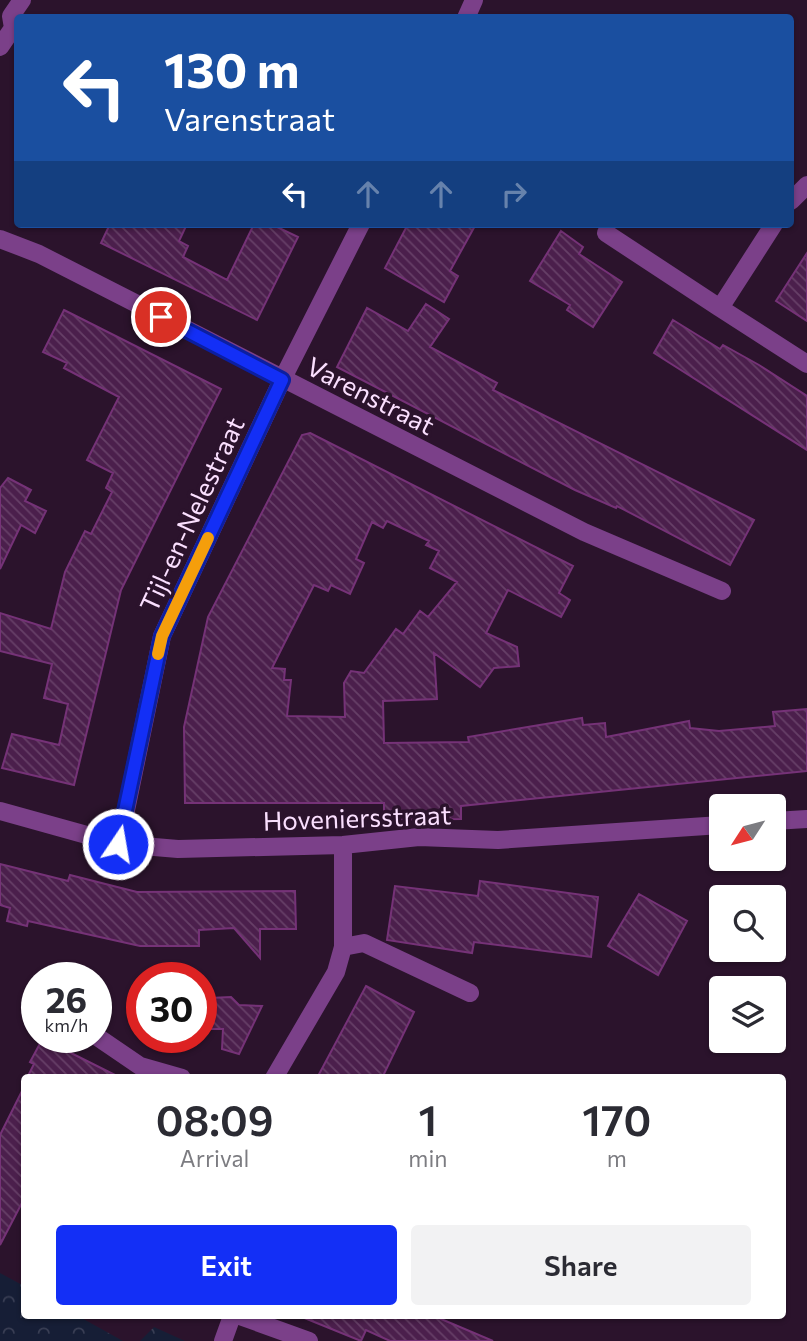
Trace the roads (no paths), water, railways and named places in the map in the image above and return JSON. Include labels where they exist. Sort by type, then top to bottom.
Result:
[{"type":"street","points":[[0,47],[13,28],[10,16],[22,0]]},
{"type":"street","points":[[794,198],[807,185]]},
{"type":"street","name":"Tijl-en-Nelestraat","points":[[118,844],[162,636],[282,380],[359,228]]},
{"type":"street","points":[[720,308],[771,228]]},
{"type":"street","points":[[606,233],[807,364]]},
{"type":"street","name":"Varenstraat","points":[[0,239],[39,254],[584,532],[722,591]]},
{"type":"street","name":"Hoveniersstraat","points":[[0,811],[118,844],[178,849],[343,845],[419,837],[498,841],[709,826]]},
{"type":"street","points":[[786,820],[807,819]]},
{"type":"street","points":[[276,1074],[336,971],[343,947],[343,845]]},
{"type":"street","points":[[343,947],[364,943],[470,993]]},
{"type":"street","points":[[112,1050],[137,1072]]},
{"type":"street","points":[[223,1341],[231,1319]]},
{"type":"street","points":[[248,1319],[309,1341]]}]
